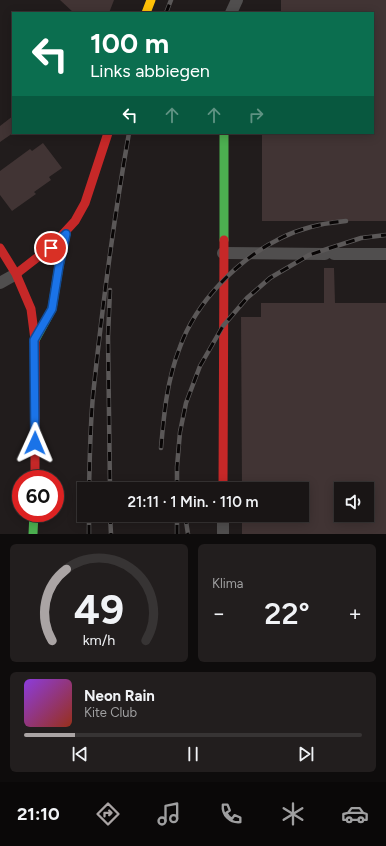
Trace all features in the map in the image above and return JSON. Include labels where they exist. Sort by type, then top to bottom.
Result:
[{"type":"main road","points":[[146,12],[151,0]]},
{"type":"main road","points":[[16,274],[42,256],[66,234],[82,210],[108,134]]},
{"type":"main road","points":[[223,482],[224,134]]},
{"type":"main road","points":[[34,340],[52,309],[66,234]]},
{"type":"main road","points":[[0,248],[16,274],[29,302],[34,340],[35,470]]},
{"type":"main road","points":[[33,534],[34,522]]},
{"type":"street","points":[[232,12],[237,0]]},
{"type":"street","points":[[223,253],[386,254]]},
{"type":"street","points":[[0,283],[16,274]]},
{"type":"street","points":[[223,522],[223,534]]},
{"type":"building","points":[[60,0],[114,0],[109,12],[73,12]]},
{"type":"building","points":[[281,0],[386,0],[386,221],[262,221],[262,134],[374,134],[374,12],[281,12]]},
{"type":"building","points":[[12,117],[12,134],[0,142],[0,126]]},
{"type":"building","points":[[43,143],[62,168],[49,177],[51,180],[34,192],[36,194],[12,211],[0,195],[0,171],[30,149],[32,151]]},
{"type":"building","points":[[324,268],[334,268],[335,303],[386,303],[386,534],[242,534],[242,522],[309,522],[309,482],[242,482],[241,317],[261,317],[261,303],[324,303]]},
{"type":"railway","points":[[166,12],[171,0]]},
{"type":"railway","points":[[89,482],[90,438],[97,354],[114,228],[129,134]]},
{"type":"railway","points":[[161,448],[167,397],[176,359],[187,330],[196,314],[208,298],[234,270],[265,247],[281,238],[305,229],[329,223],[346,221]]},
{"type":"railway","points":[[177,482],[180,432],[186,403],[200,366],[223,326],[247,298],[270,278],[309,255],[361,238],[386,235]]},
{"type":"railway","points":[[110,290],[108,337],[110,482]]},
{"type":"railway","points":[[89,522],[89,534]]},
{"type":"railway","points":[[110,522],[111,534]]},
{"type":"railway","points":[[177,522],[177,534]]},
{"type":"railway","points":[[186,522],[188,534]]},
{"type":"traffic: fast","points":[[224,134],[224,240]]},
{"type":"traffic: fast","points":[[35,340],[52,309],[66,234]]},
{"type":"traffic: fast","points":[[33,534],[34,522]]},
{"type":"traffic: slow","points":[[146,12],[151,0]]},
{"type":"traffic: jam","points":[[16,274],[52,246],[75,221],[85,203],[108,134]]},
{"type":"traffic: jam","points":[[223,482],[224,240]]},
{"type":"traffic: jam","points":[[0,248],[16,274],[31,309],[35,340],[35,470]]},
{"type":"route","points":[[35,443],[36,413],[34,340],[52,309],[66,234],[51,248]]}]
